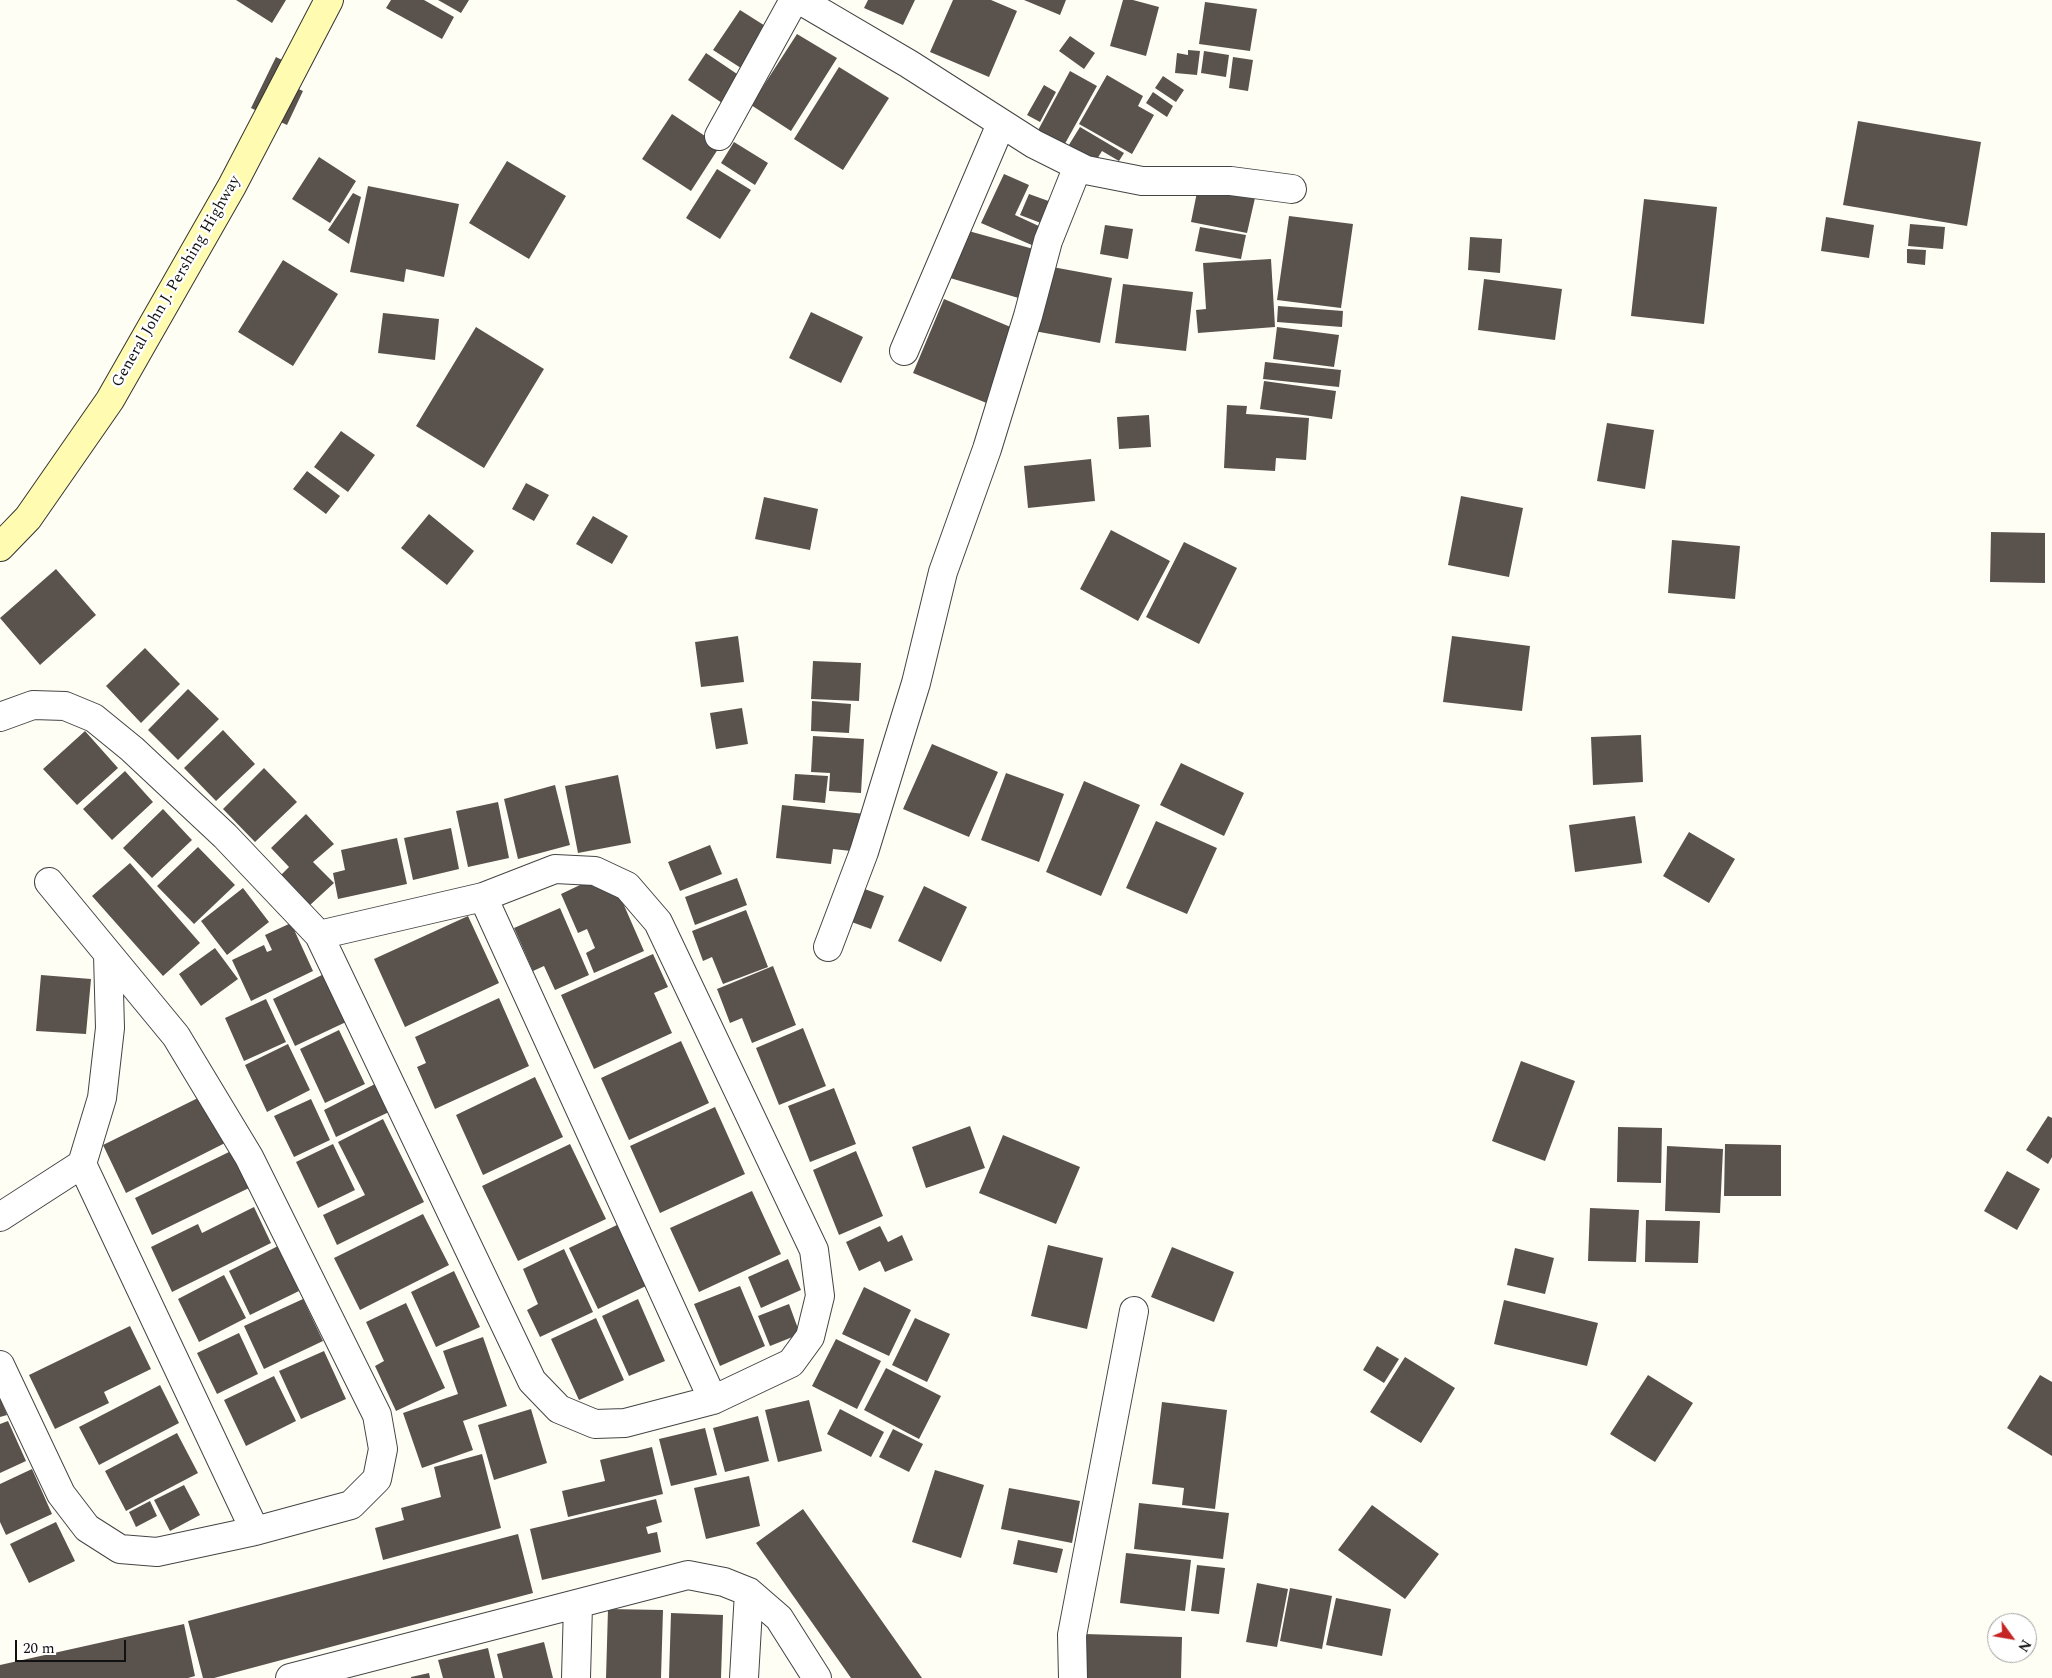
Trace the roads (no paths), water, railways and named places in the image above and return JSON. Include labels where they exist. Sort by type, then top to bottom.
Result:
[{"type":"main road","name":"General John J. Pershing Highway","points":[[0,547],[28,518],[110,400],[232,186],[329,0]]},
{"type":"street","points":[[719,136],[794,0]]},
{"type":"street","points":[[800,0],[909,64],[1034,144],[1086,170],[1142,182],[1232,181],[1292,189]]},
{"type":"street","points":[[904,351],[1001,124]]},
{"type":"street","points":[[828,947],[864,852],[916,683],[943,572],[987,449],[1028,316],[1048,240],[1078,166]]},
{"type":"street","points":[[0,717],[33,705],[65,706],[94,718],[132,749],[225,836],[319,935],[532,1381],[559,1409],[595,1424],[625,1423],[713,1400],[791,1363],[810,1336],[820,1296],[814,1250],[658,922],[627,886],[595,872],[555,869],[483,896],[319,935]]},
{"type":"street","points":[[0,1364],[61,1494],[87,1528],[120,1549],[157,1552],[255,1531],[351,1505],[377,1479],[383,1449],[377,1415],[249,1156],[176,1036],[49,882]]},
{"type":"street","points":[[483,896],[713,1400]]},
{"type":"street","points":[[108,954],[110,1028],[103,1090],[82,1164],[255,1531]]},
{"type":"street","points":[[0,1217],[82,1164]]},
{"type":"street","points":[[1074,1678],[1072,1635],[1134,1311]]},
{"type":"street","points":[[290,1678],[688,1575],[724,1582],[749,1592],[779,1618],[817,1678]]},
{"type":"street","points":[[744,1678],[749,1592]]},
{"type":"street","points":[[576,1678],[578,1605]]}]
